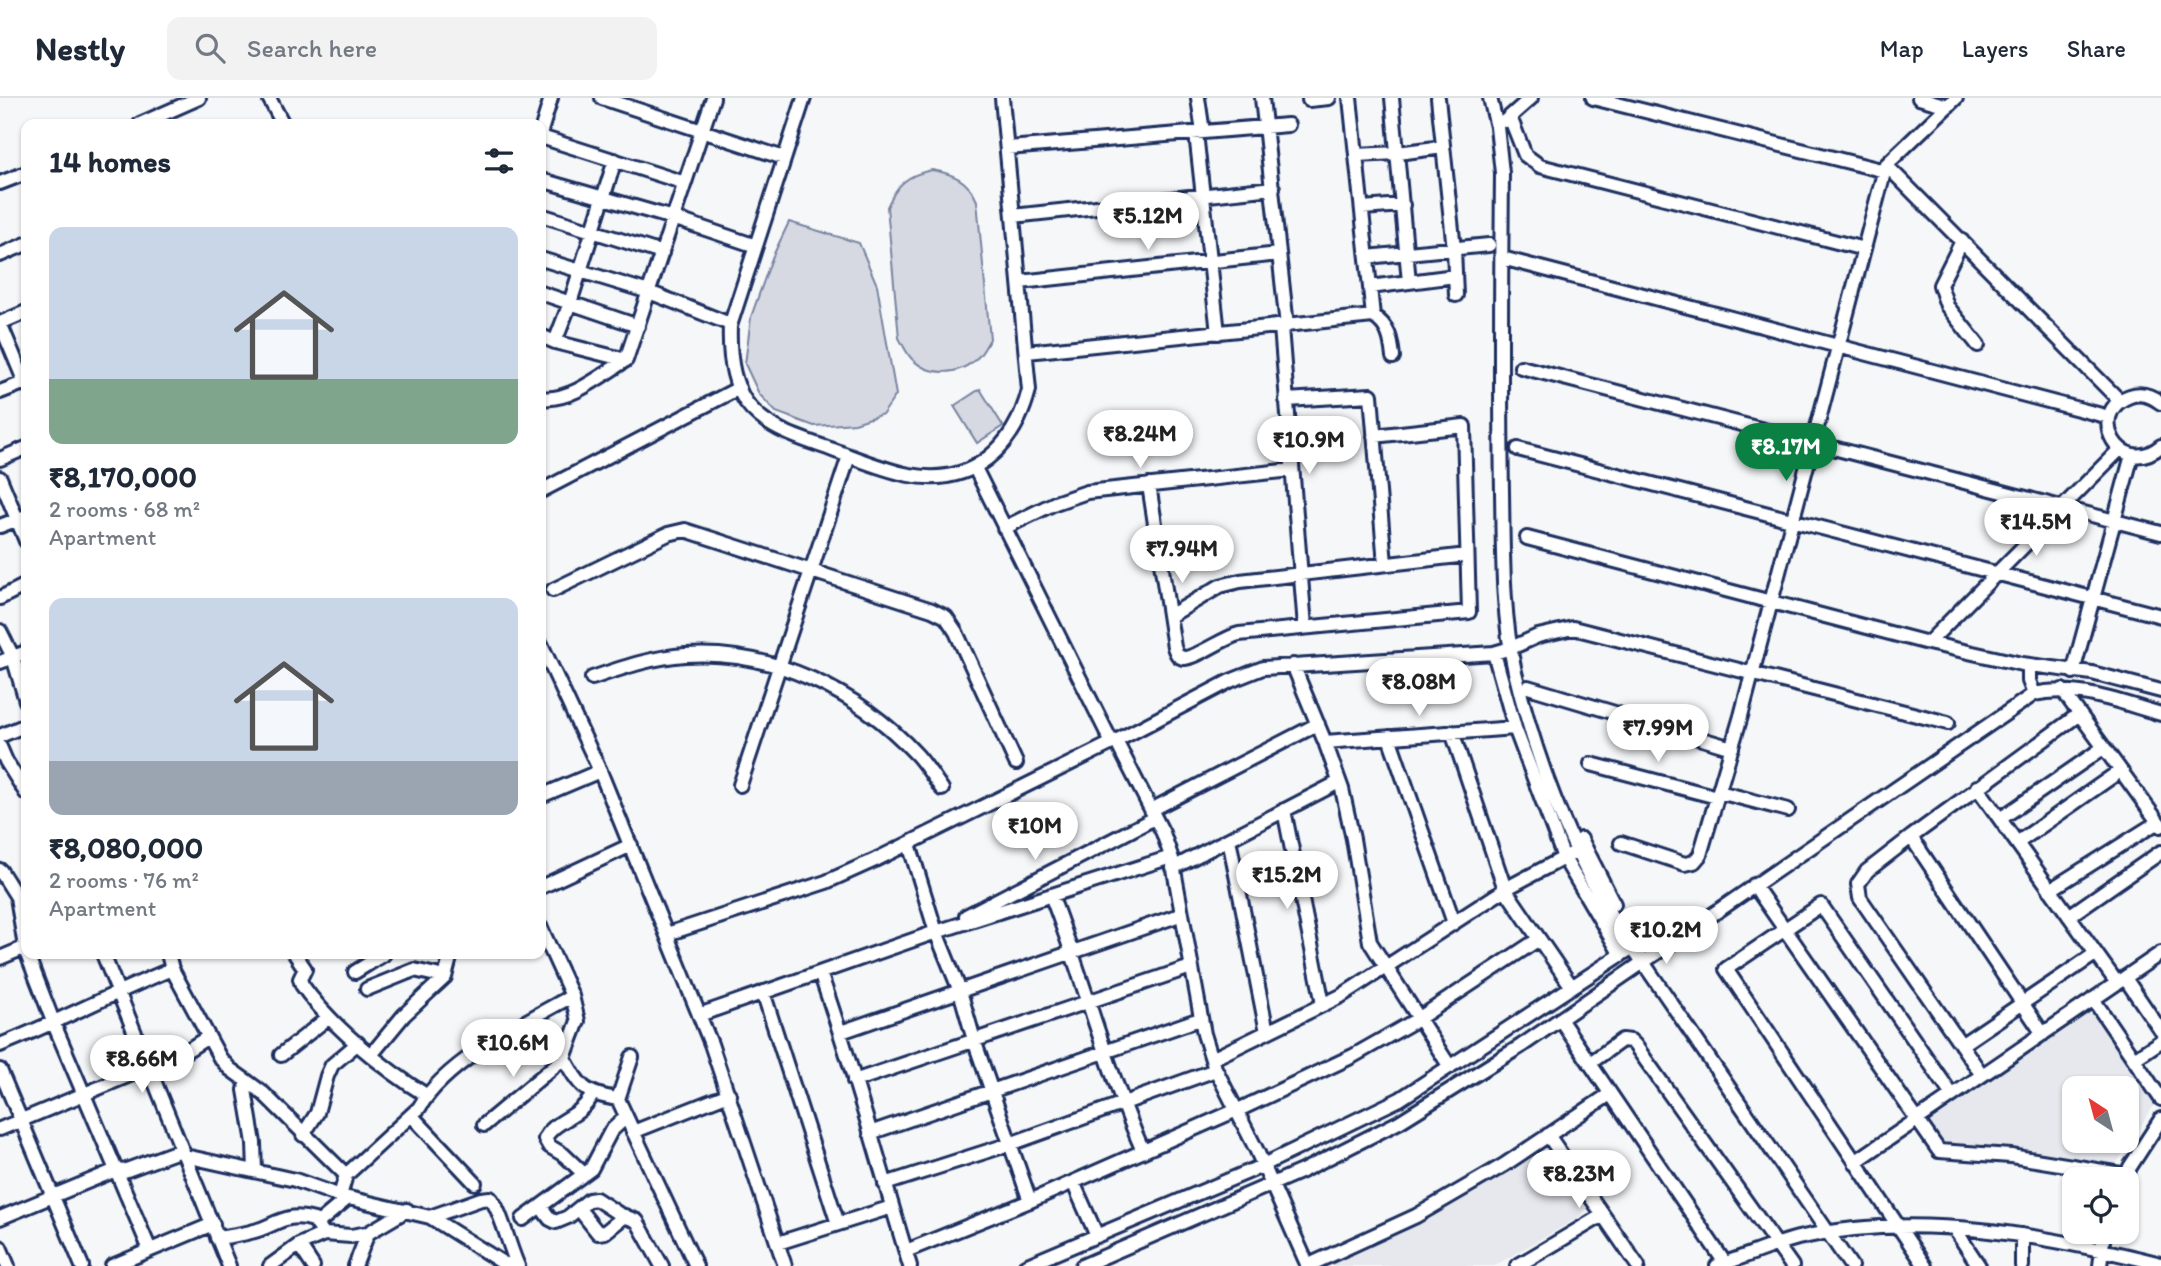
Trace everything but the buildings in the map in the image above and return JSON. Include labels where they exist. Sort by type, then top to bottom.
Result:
[{"type":"street","points":[[151,119],[199,98]]},
{"type":"street","points":[[269,98],[280,119]]},
{"type":"street","points":[[545,119],[551,98]]},
{"type":"street","points":[[602,98],[784,158]]},
{"type":"street","points":[[546,398],[558,397],[574,391],[626,360],[713,98]]},
{"type":"street","points":[[803,98],[730,324],[729,354],[739,388],[747,402],[768,424],[849,456],[909,475],[956,475],[975,468],[995,453],[1017,426],[1029,390],[1002,98]]},
{"type":"street","points":[[1198,98],[1203,195],[1218,333]]},
{"type":"street","points":[[1262,98],[1279,254],[1286,400],[1305,627]]},
{"type":"street","points":[[1309,100],[1329,98]]},
{"type":"street","points":[[1350,98],[1373,316]]},
{"type":"street","points":[[1392,98],[1409,282]]},
{"type":"street","points":[[1438,98],[1454,249],[1456,295]]},
{"type":"street","points":[[1490,98],[1497,127],[1502,173],[1503,558],[1511,648],[1515,671],[1561,815],[1592,883],[1631,948]]},
{"type":"street","points":[[1497,127],[1531,98]]},
{"type":"street","points":[[1593,98],[1885,168],[2120,401]]},
{"type":"street","points":[[1919,98],[1952,102]]},
{"type":"street","points":[[1621,843],[1685,864],[1693,862],[1700,855],[1753,672],[1885,168],[1952,102]]},
{"type":"street","points":[[1510,117],[1525,155],[1540,166],[1864,249]]},
{"type":"street","points":[[1007,148],[1288,125]]},
{"type":"street","points":[[546,139],[685,183]]},
{"type":"street","points":[[1356,155],[1443,147]]},
{"type":"street","points":[[555,341],[570,303],[615,160]]},
{"type":"street","points":[[0,183],[21,175]]},
{"type":"street","points":[[546,181],[673,218],[756,246]]},
{"type":"street","points":[[1013,216],[1273,188]]},
{"type":"street","points":[[1362,208],[1403,205]]},
{"type":"street","points":[[546,217],[662,254]]},
{"type":"street","points":[[1962,242],[1940,285],[1947,306],[1978,345]]},
{"type":"street","points":[[1367,257],[1489,245]]},
{"type":"street","points":[[0,255],[21,246]]},
{"type":"street","points":[[1020,282],[1279,254]]},
{"type":"street","points":[[1502,258],[2109,417]]},
{"type":"street","points":[[546,260],[649,292],[730,324]]},
{"type":"street","points":[[1370,287],[1455,276]]},
{"type":"street","points":[[546,295],[638,326]]},
{"type":"street","points":[[21,314],[0,323],[21,371]]},
{"type":"street","points":[[1027,352],[1373,316],[1383,322],[1388,330],[1393,357]]},
{"type":"street","points":[[546,337],[626,360]]},
{"type":"street","points":[[1521,367],[2161,533]]},
{"type":"street","points":[[0,392],[21,385]]},
{"type":"street","points":[[546,488],[739,388]]},
{"type":"street","points":[[1286,400],[1369,394],[1372,397],[1385,564]]},
{"type":"street","points":[[2161,403],[2147,395],[2136,394],[2120,401],[2109,417],[2108,429],[2112,440],[2126,452],[2143,456],[2161,446]]},
{"type":"street","points":[[1149,485],[1174,647],[1176,653],[1184,658],[1228,636],[1239,634],[1469,612],[1464,426],[1374,436]]},
{"type":"street","points":[[1518,449],[2161,616]]},
{"type":"street","points":[[0,459],[21,450]]},
{"type":"street","points":[[1928,643],[2062,508],[2126,452]]},
{"type":"street","points":[[2073,672],[2114,521],[2126,452]]},
{"type":"street","points":[[740,785],[849,456]]},
{"type":"street","points":[[975,468],[1150,816],[1163,833],[1204,1034],[1233,1112],[1259,1167],[1299,1266]]},
{"type":"street","points":[[1004,528],[1055,503],[1087,492],[1292,470]]},
{"type":"street","points":[[0,478],[21,515]]},
{"type":"street","points":[[0,526],[21,517]]},
{"type":"street","points":[[552,590],[668,534],[685,530],[932,610],[946,617],[956,632],[1016,763]]},
{"type":"street","points":[[1527,538],[1928,643],[2029,665],[2092,673],[2161,691]]},
{"type":"street","points":[[1170,616],[1220,586],[1240,581],[1467,555]]},
{"type":"street","points":[[0,598],[21,588]]},
{"type":"street","points":[[667,934],[826,882],[1113,743],[1230,681],[1263,668],[1494,653],[1538,636],[1573,628],[1948,723]]},
{"type":"street","points":[[0,631],[13,657],[21,684]]},
{"type":"street","points":[[1511,648],[1528,687],[1574,823],[1631,948]]},
{"type":"street","points":[[1494,653],[1516,727],[1564,858],[1631,948],[1646,960],[1834,1233],[1861,1266]]},
{"type":"street","points":[[0,662],[21,654]]},
{"type":"street","points":[[546,655],[600,771],[699,1015],[729,1094],[785,1266]]},
{"type":"street","points":[[592,678],[638,663],[685,655],[736,656],[780,666],[816,680],[867,711],[918,756],[942,789]]},
{"type":"street","points":[[1293,665],[1339,782],[1353,839],[1370,942],[1450,1067]]},
{"type":"street","points":[[2029,665],[2029,681],[2035,694]]},
{"type":"street","points":[[1528,687],[1732,748]]},
{"type":"street","points":[[2050,890],[2160,824],[2062,690]]},
{"type":"street","points":[[1082,1266],[1099,1262],[1399,1122],[1560,1019],[2035,694],[2062,690],[2161,714]]},
{"type":"street","points":[[1982,1075],[1857,890],[1861,877],[1911,837],[2078,715]]},
{"type":"street","points":[[936,932],[1318,724]]},
{"type":"street","points":[[0,736],[21,727]]},
{"type":"street","points":[[1325,742],[1516,727]]},
{"type":"street","points":[[1452,732],[1505,889],[1572,987]]},
{"type":"street","points":[[1389,737],[1454,923]]},
{"type":"street","points":[[0,747],[21,785]]},
{"type":"street","points":[[2000,819],[2103,748]]},
{"type":"street","points":[[1591,764],[1788,810]]},
{"type":"street","points":[[546,794],[600,771]]},
{"type":"street","points":[[2017,843],[2120,771]]},
{"type":"street","points":[[699,1015],[936,932],[1051,895],[1169,863],[1229,839],[1339,782]]},
{"type":"street","points":[[1977,787],[2095,954],[2121,980],[2161,1031]]},
{"type":"street","points":[[1284,810],[1323,1004]]},
{"type":"street","points":[[1911,837],[2043,1034]]},
{"type":"street","points":[[1229,839],[1267,1032]]},
{"type":"street","points":[[909,844],[936,932],[960,990],[974,1040],[1030,1201]]},
{"type":"street","points":[[546,885],[631,845]]},
{"type":"street","points":[[1212,1059],[1323,1004],[1505,889],[1577,851]]},
{"type":"street","points":[[2069,916],[2161,852]]},
{"type":"street","points":[[1169,863],[1174,917],[1194,1021],[1210,1072],[1233,1112]]},
{"type":"street","points":[[0,870],[17,897],[21,921]]},
{"type":"street","points":[[1754,886],[1939,1151],[2011,1156],[2071,1167]]},
{"type":"street","points":[[1051,895],[1073,951],[1122,1104],[1143,1151]]},
{"type":"street","points":[[1925,1266],[1726,969],[1821,905],[1952,1095]]},
{"type":"street","points":[[841,1032],[1174,917]]},
{"type":"street","points":[[484,1125],[564,1058],[578,1021],[572,996],[546,939]]},
{"type":"street","points":[[906,1251],[1030,1201],[1353,1056],[1419,1019],[1539,939]]},
{"type":"street","points":[[1025,1266],[1259,1167],[1400,1099],[1631,948]]},
{"type":"street","points":[[0,958],[21,952]]},
{"type":"street","points":[[1855,1161],[2161,953]]},
{"type":"street","points":[[1962,1045],[2095,954]]},
{"type":"street","points":[[29,959],[54,1024],[150,1250]]},
{"type":"street","points":[[105,959],[229,1266]]},
{"type":"street","points":[[169,959],[172,969],[220,1058],[263,1093],[346,1175]]},
{"type":"street","points":[[298,959],[304,968],[300,979],[302,985],[329,1017],[395,1077],[426,1096]]},
{"type":"street","points":[[355,972],[376,959]]},
{"type":"street","points":[[371,1055],[404,1015],[445,977],[450,959]]},
{"type":"street","points":[[0,1045],[54,1024],[117,991],[172,969]]},
{"type":"street","points":[[853,1081],[1185,969]]},
{"type":"street","points":[[367,989],[414,970],[445,977]]},
{"type":"street","points":[[820,972],[841,1032],[853,1081],[911,1266]]},
{"type":"street","points":[[764,992],[838,1224]]},
{"type":"street","points":[[270,1266],[321,1228],[344,1197],[346,1175],[419,1108],[426,1096],[469,1058],[508,1032],[572,996]]},
{"type":"street","points":[[2093,999],[2161,1099]]},
{"type":"street","points":[[281,1055],[329,1017]]},
{"type":"street","points":[[1560,1019],[1723,1265],[1797,1238],[1899,1227],[1954,1228],[2022,1235],[2102,1249],[2161,1264]]},
{"type":"street","points":[[870,1133],[1194,1021]]},
{"type":"street","points":[[0,1129],[183,1052],[208,1037]]},
{"type":"street","points":[[1590,1063],[1622,1040],[1631,1041],[1635,1045],[1791,1266]]},
{"type":"street","points":[[2134,1059],[2161,1041]]},
{"type":"street","points":[[303,1135],[317,1113],[332,1065],[358,1043]]},
{"type":"street","points":[[632,1057],[618,1099],[695,1266]]},
{"type":"street","points":[[564,1058],[576,1079],[592,1095],[618,1099]]},
{"type":"street","points":[[0,1069],[82,1266]]},
{"type":"street","points":[[885,1184],[1010,1144],[1210,1072]]},
{"type":"street","points":[[247,1081],[244,1090],[254,1143],[255,1171]]},
{"type":"street","points":[[633,1132],[729,1094]]},
{"type":"street","points":[[1266,1186],[1308,1266],[1416,1216],[1504,1165],[1610,1094]]},
{"type":"street","points":[[583,1174],[564,1155],[549,1146],[545,1139],[552,1129],[586,1107],[592,1095]]},
{"type":"street","points":[[411,1115],[475,1183]]},
{"type":"street","points":[[523,1219],[591,1169],[611,1131],[626,1116]]},
{"type":"street","points":[[2132,1167],[2161,1119]]},
{"type":"street","points":[[1548,1135],[1638,1266]]},
{"type":"street","points":[[0,1218],[116,1170],[124,1171],[183,1153],[296,1180],[344,1197],[430,1217],[503,1263],[515,1266]]},
{"type":"street","points":[[1073,1182],[1097,1236]]},
{"type":"street","points":[[430,1217],[490,1198],[497,1206],[515,1266]]},
{"type":"street","points":[[541,1207],[550,1219],[556,1222],[589,1200],[596,1199],[637,1221],[662,1266]]},
{"type":"street","points":[[778,1243],[892,1207]]},
{"type":"street","points":[[579,1209],[598,1233],[605,1232],[625,1216]]},
{"type":"street","points":[[217,1238],[259,1230],[284,1218],[306,1218],[321,1228],[351,1236],[368,1233],[407,1210]]},
{"type":"street","points":[[1517,1266],[1603,1215]]},
{"type":"street","points":[[112,1266],[213,1224]]},
{"type":"street","points":[[1954,1228],[1979,1266]]},
{"type":"street","points":[[355,1266],[368,1233]]},
{"type":"street","points":[[1834,1233],[1851,1266]]},
{"type":"street","points":[[2022,1235],[2022,1266]]},
{"type":"street","points":[[2100,1266],[2103,1244]]},
{"type":"street","points":[[299,1245],[313,1266]]},
{"type":"street","points":[[0,1247],[8,1266]]},
{"type":"shaded area","points":[[932,170],[965,183],[977,201],[990,339],[981,354],[970,364],[944,372],[926,369],[918,364],[909,356],[899,338],[887,207],[904,182]]},
{"type":"shaded area","points":[[789,222],[859,243],[877,285],[896,395],[883,414],[855,423],[814,426],[776,412],[759,394],[745,364],[751,317],[772,258]]},
{"type":"shaded area","points":[[980,389],[1003,426],[977,443],[954,406]]},
{"type":"shaded area","points":[[2090,1009],[2136,1076],[2062,1076],[2062,1153],[2123,1153],[2116,1164],[1940,1142],[1926,1121]]},
{"type":"shaded area","points":[[2139,1081],[2155,1104],[2139,1129]]},
{"type":"shaded area","points":[[1540,1146],[1586,1209],[1581,1216],[1494,1266],[1321,1266]]}]
